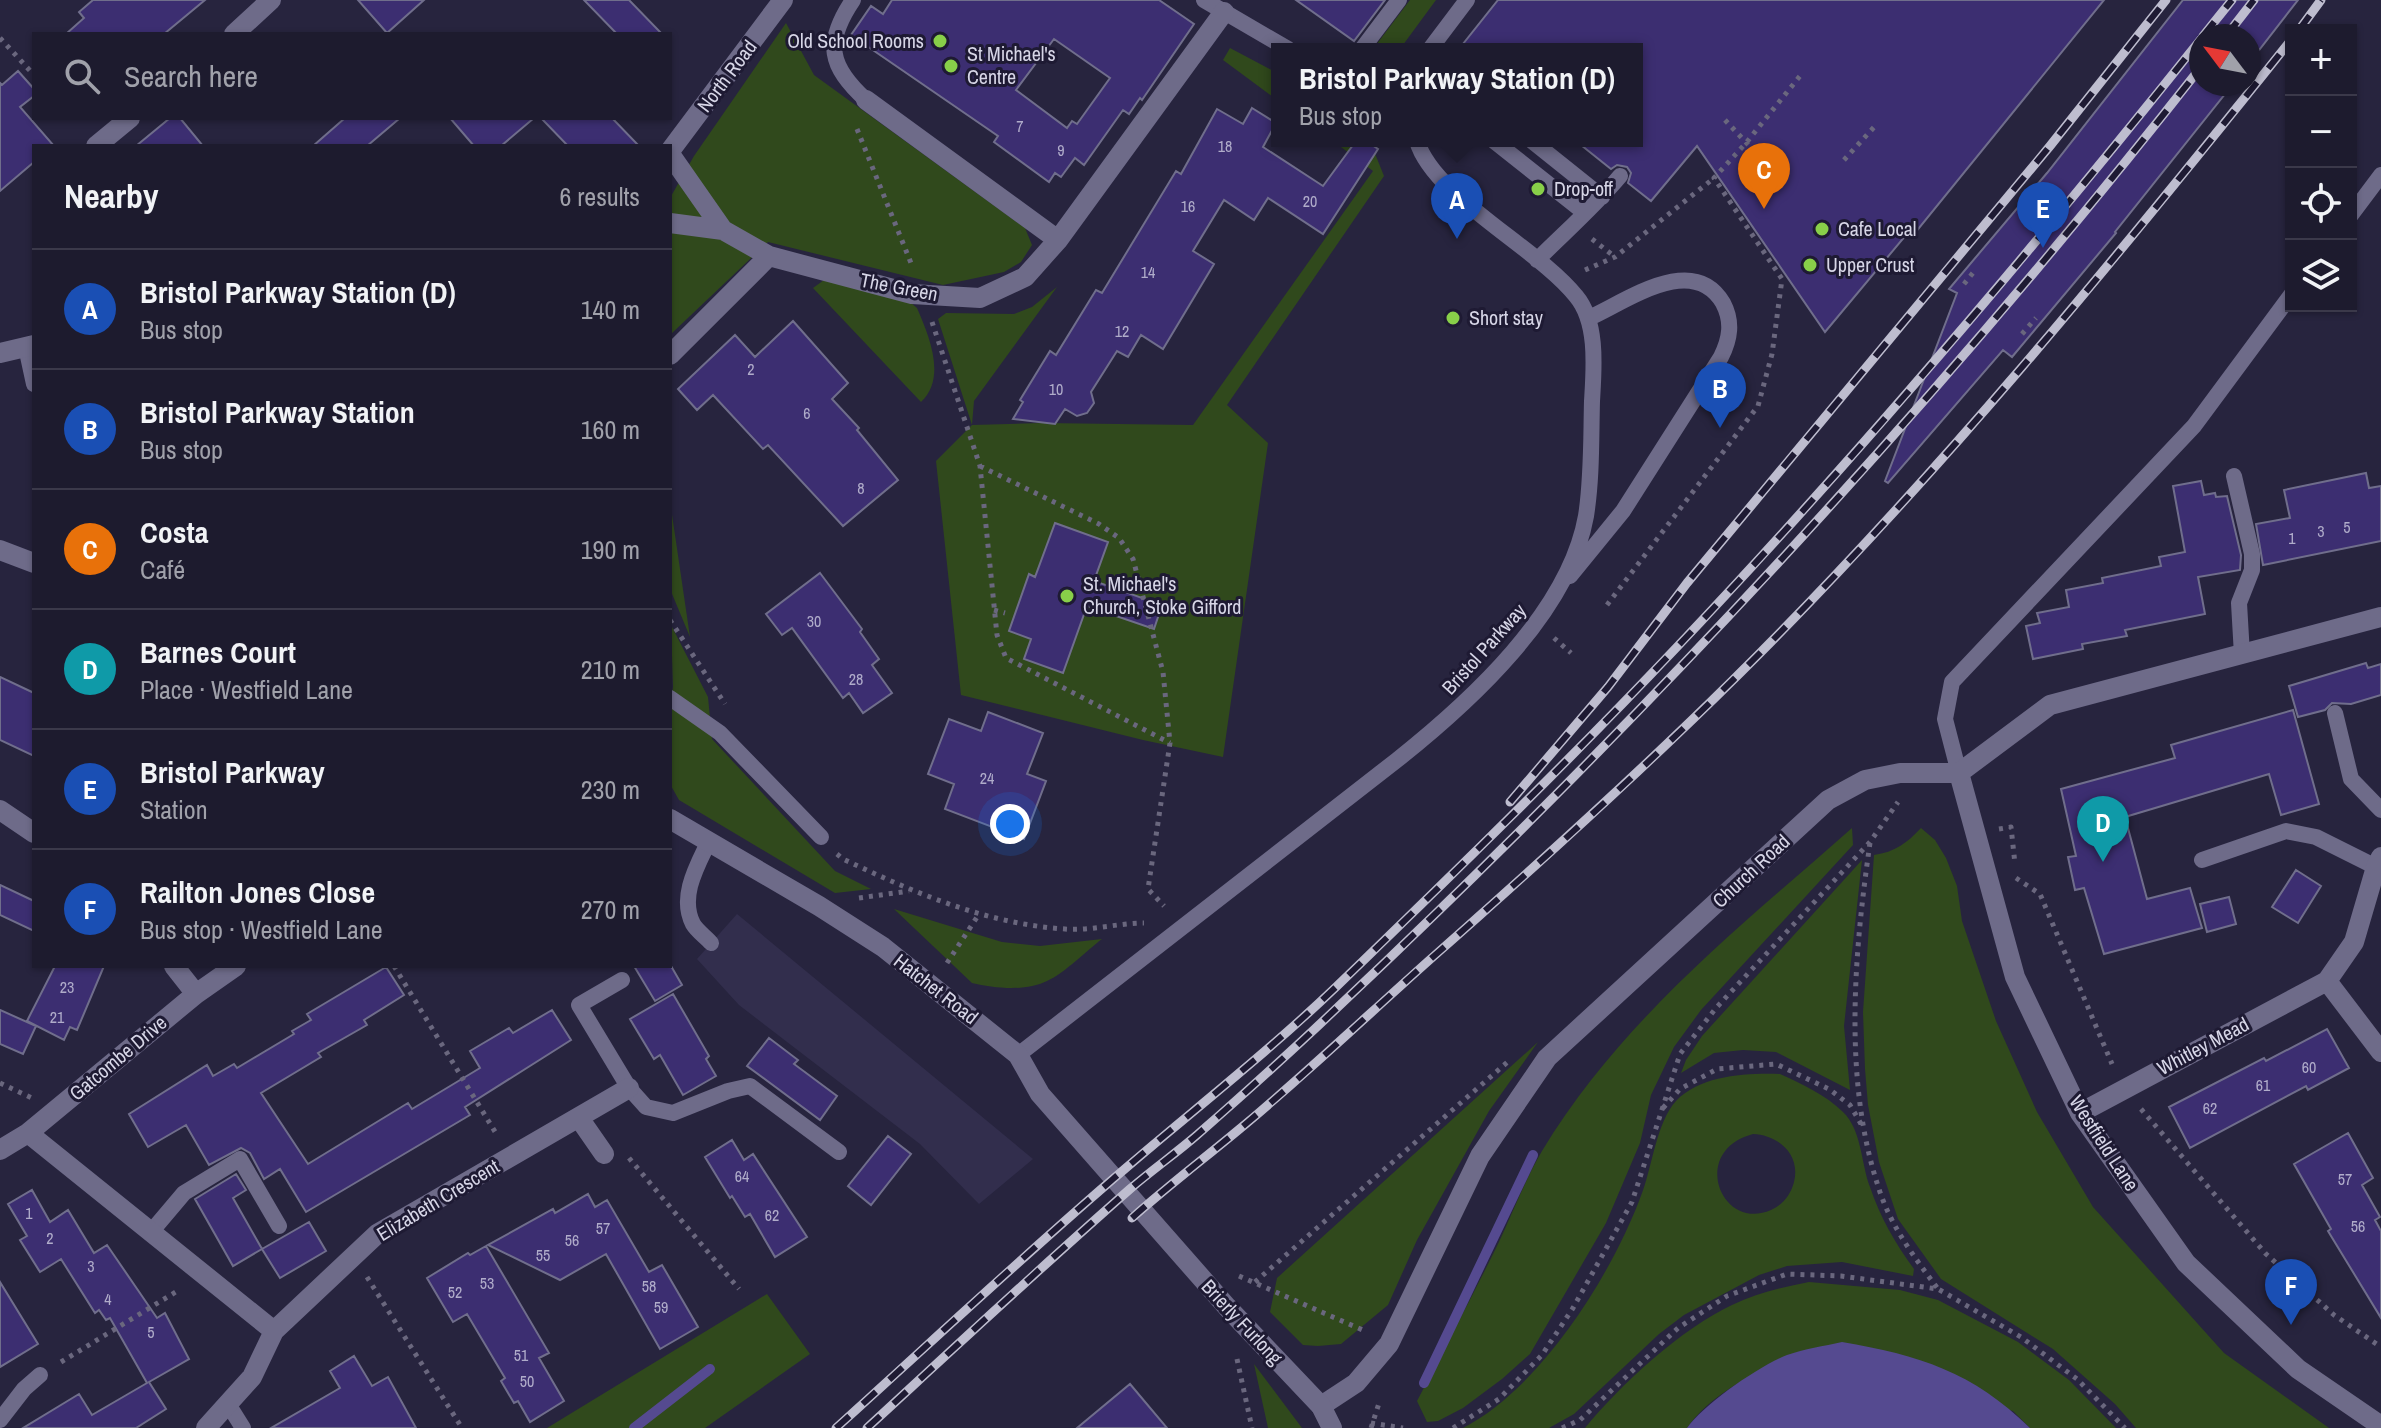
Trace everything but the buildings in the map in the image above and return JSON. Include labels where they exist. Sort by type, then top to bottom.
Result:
[{"type":"street","points":[[236,32],[271,0]]},
{"type":"street","name":"North Road","points":[[672,150],[783,0]]},
{"type":"street","name":"The Green","points":[[672,223],[723,230],[769,256],[925,297],[980,298],[1025,277],[1058,240],[1224,12]]},
{"type":"street","points":[[866,100],[1058,240]]},
{"type":"street","points":[[98,144],[128,120]]},
{"type":"street","name":"The Green","points":[[672,156],[723,230]]},
{"type":"street","points":[[672,353],[769,256]]},
{"type":"street","points":[[0,353],[30,346]]},
{"type":"street","points":[[0,550],[32,562]]},
{"type":"street","points":[[1959,773],[2050,705],[2381,617]]},
{"type":"street","name":"Church Road","points":[[1321,1406],[1356,1383],[1389,1344],[1480,1156],[1547,1058],[1828,800],[1865,780],[1900,773],[1959,773]]},
{"type":"street","name":"Westfield Lane","points":[[1959,773],[2015,977],[2080,1113],[2186,1263],[2298,1369],[2381,1426]]},
{"type":"street","points":[[0,810],[32,832]]},
{"type":"street","name":"Hatchet Road","points":[[672,820],[883,947],[1018,1055],[1040,1094],[1149,1219]]},
{"type":"street","name":"Whitley Mead","points":[[2080,1113],[2327,981],[2354,942],[2378,862]]},
{"type":"street","points":[[176,968],[196,994]]},
{"type":"street","name":"Gatcombe Drive","points":[[0,1150],[28,1133],[196,994],[233,968]]},
{"type":"street","points":[[2327,981],[2381,1052]]},
{"type":"street","name":"Elizabeth Crescent","points":[[206,1428],[252,1377],[274,1331],[377,1234],[629,1088]]},
{"type":"street","points":[[579,1118],[604,1154]]},
{"type":"street","points":[[28,1133],[274,1331]]},
{"type":"street","name":"Brierly Furlong","points":[[1149,1219],[1321,1406],[1332,1428]]},
{"type":"lane","points":[[853,0],[843,15],[835,56],[844,80],[866,100]]},
{"type":"lane","points":[[1204,0],[1278,43]]},
{"type":"lane","points":[[1367,43],[1399,0]]},
{"type":"lane","points":[[1435,43],[1467,0]]},
{"type":"lane","name":"Bristol Parkway","points":[[1018,1055],[1452,714],[1507,657],[1558,590],[1579,539],[1589,491],[1593,383],[1589,318],[1569,287],[1445,184],[1419,147]]},
{"type":"lane","points":[[1502,147],[1585,213]]},
{"type":"lane","points":[[1540,147],[1602,197]]},
{"type":"lane","points":[[2357,207],[2381,175]]},
{"type":"lane","points":[[1537,260],[1620,176]]},
{"type":"lane","points":[[1558,590],[1623,511],[1721,357],[1730,334],[1728,316],[1721,301],[1713,291],[1692,279],[1667,282],[1589,318]]},
{"type":"lane","points":[[1959,773],[1945,719],[1952,682],[2194,426],[2285,303]]},
{"type":"lane","points":[[2234,476],[2252,554],[2252,570],[2239,603],[2242,655]]},
{"type":"lane","points":[[672,699],[720,733],[821,837]]},
{"type":"lane","points":[[2335,713],[2351,779],[2381,810]]},
{"type":"lane","points":[[2202,860],[2286,831],[2316,837],[2378,862]]},
{"type":"lane","points":[[708,843],[692,879],[688,899],[693,924],[711,943]]},
{"type":"lane","points":[[622,980],[579,1005],[629,1088],[646,1107],[673,1113],[728,1091],[750,1086],[839,1152]]},
{"type":"lane","points":[[151,1232],[184,1193],[240,1159],[279,1226]]},
{"type":"lane","points":[[0,1420],[24,1389],[40,1375]]},
{"type":"lane","points":[[228,1404],[243,1428]]},
{"type":"path","points":[[0,38],[32,73]]},
{"type":"path","points":[[1746,143],[1800,76]]},
{"type":"path","points":[[866,100],[853,121],[925,297],[946,370],[980,466],[997,635],[1006,658],[1170,743]]},
{"type":"path","points":[[1725,120],[1756,153]]},
{"type":"path","points":[[1844,160],[1876,125]]},
{"type":"path","points":[[1569,287],[1583,271],[1615,257],[1714,178]]},
{"type":"path","points":[[1964,284],[1976,269]]},
{"type":"path","points":[[2022,334],[2036,318]]},
{"type":"path","points":[[980,466],[1099,524],[1119,538],[1133,559],[1163,672],[1170,743],[1148,889],[1164,906]]},
{"type":"path","points":[[994,610],[1005,613]]},
{"type":"path","points":[[672,623],[725,704],[720,733]]},
{"type":"path","points":[[1453,1428],[1499,1399],[1542,1355],[1566,1320],[1632,1202],[1680,1054],[1716,1008],[1870,842],[1907,791]]},
{"type":"path","points":[[821,837],[843,859],[910,890],[979,914],[1021,924],[1068,929],[1141,923],[1181,925]]},
{"type":"path","points":[[1870,842],[1857,987],[1856,1067],[1863,1129],[1880,1191],[1906,1246],[1938,1289]]},
{"type":"path","points":[[874,895],[910,890]]},
{"type":"path","points":[[948,957],[979,914]]},
{"type":"path","points":[[395,968],[510,1156]]},
{"type":"path","points":[[1255,1282],[1512,1059]]},
{"type":"path","points":[[1660,1113],[1680,1089],[1717,1069],[1776,1064],[1840,1097],[1850,1105],[1863,1129]]},
{"type":"path","points":[[604,1154],[625,1154],[739,1289]]},
{"type":"path","points":[[354,1256],[462,1428]]},
{"type":"path","points":[[1227,1272],[1370,1333]]},
{"type":"path","points":[[1562,1428],[1580,1420],[1678,1328],[1727,1296],[1787,1274],[1841,1276],[1938,1289],[2021,1337],[2077,1379],[2125,1428]]},
{"type":"path","points":[[40,1375],[204,1275]]},
{"type":"path","points":[[1235,1353],[1252,1428]]},
{"type":"path","points":[[1578,1428],[1580,1420]]},
{"type":"path","points":[[1371,1423],[1403,1428]]},
{"type":"shaded area","points":[[737,914],[1033,1159],[979,1204],[920,1144],[739,1005],[697,959]]},
{"type":"shaded area","points":[[1842,1342],[1896,1353],[1944,1369],[1987,1393],[2030,1428],[1687,1428],[1719,1397],[1775,1360]]},
{"type":"green space","points":[[1410,0],[1436,0],[1404,43],[1378,43]]},
{"type":"green space","points":[[786,23],[814,75],[1025,228],[1032,245],[1021,262],[1004,272],[943,285],[768,242],[672,333],[672,194],[694,156]]},
{"type":"green space","points":[[1230,48],[1271,70],[1271,96],[1223,60]]},
{"type":"green space","points":[[1341,147],[1372,147],[1384,176],[1227,405],[1268,443],[1223,757],[961,695],[936,461],[972,425],[1193,425],[1373,171]]},
{"type":"green space","points":[[824,280],[910,302],[917,308],[930,344],[934,369],[929,392],[921,402],[813,288]]},
{"type":"green space","points":[[1057,287],[974,401],[972,425],[938,319],[946,313],[1014,314],[1032,307]]},
{"type":"green space","points":[[672,515],[690,637],[672,594]]},
{"type":"green space","points":[[672,627],[708,697],[712,739],[835,871],[871,889],[835,893],[679,800],[672,788]]},
{"type":"green space","points":[[1852,828],[1853,845],[1701,1010],[1674,1047],[1651,1095],[1640,1143],[1606,1223],[1530,1354],[1463,1408],[1438,1421],[1427,1422],[1417,1401],[1488,1264],[1536,1162],[1573,1104],[1608,1059],[1684,978]]},
{"type":"green space","points":[[1921,828],[1935,840],[1946,858],[1957,886],[1962,921],[1996,1021],[2037,1112],[2093,1207],[2224,1353],[2329,1428],[2136,1428],[2115,1404],[2053,1349],[1941,1279],[1898,1219],[1879,1162],[1868,1105],[1863,1012],[1874,855],[1900,846]]},
{"type":"green space","points":[[1862,860],[1844,1026],[1850,1090],[1776,1052],[1743,1050],[1714,1053],[1681,1073],[1702,1036]]},
{"type":"green space","points":[[894,909],[1002,942],[1040,946],[1102,939],[1047,981],[1019,988],[990,986],[972,983]]},
{"type":"green space","points":[[1538,1042],[1489,1111],[1417,1240],[1388,1305],[1341,1344],[1303,1345],[1270,1312],[1277,1278]]},
{"type":"green space","points":[[1780,1074],[1813,1090],[1849,1119],[1858,1138],[1874,1198],[1889,1230],[1914,1269],[1913,1276],[1842,1262],[1787,1266],[1759,1275],[1684,1315],[1659,1334],[1574,1414],[1549,1428],[1463,1428],[1492,1410],[1520,1386],[1571,1326],[1613,1258],[1629,1224],[1646,1182],[1664,1120],[1676,1101],[1698,1086],[1725,1077]],"holes":[[[1753,1134],[1762,1135],[1786,1148],[1795,1172],[1793,1186],[1783,1202],[1771,1210],[1753,1214],[1738,1210],[1726,1200],[1719,1187],[1717,1171],[1722,1156],[1733,1143]]]},
{"type":"green space","points":[[1809,1282],[1900,1290],[1938,1300],[2018,1342],[2069,1380],[2116,1428],[2030,1428],[2013,1411],[1786,1356],[1719,1396],[1687,1428],[1585,1428],[1634,1376],[1693,1328],[1741,1301]]},
{"type":"green space","points":[[767,1294],[810,1354],[705,1428],[547,1428]]},
{"type":"green space","points":[[1254,1364],[1302,1428],[1268,1428]]},
{"type":"waterway","points":[[1424,1383],[1533,1155]]},
{"type":"waterway","points":[[634,1428],[710,1369]]},
{"type":"railway","points":[[1510,802],[1608,687],[1687,583],[2050,146],[2166,0]]},
{"type":"railway","points":[[2213,24],[2232,0]]},
{"type":"railway","points":[[2235,24],[2254,0]]},
{"type":"railway","points":[[2303,24],[2321,0]]},
{"type":"railway","points":[[1132,1218],[1272,1102],[1548,854],[1734,679],[1881,526],[2022,368],[2285,47]]},
{"type":"railway","points":[[836,1428],[1008,1271],[1309,1012],[1593,734],[1745,574],[1879,425],[2075,195],[2189,54]]},
{"type":"railway","points":[[867,1428],[1097,1218],[1287,1055],[1454,896],[1679,669],[1788,553],[1999,314],[2189,82]]},
{"type":"place","name":"Old School Rooms","points":[[940,41]]},
{"type":"place","name":"St Michael's Centre","points":[[951,66]]},
{"type":"place","name":"Drop-off","points":[[1538,189]]},
{"type":"place","name":"Costa","points":[[1764,209]]},
{"type":"place","name":"Cafe Local","points":[[1822,229]]},
{"type":"place","name":"Bristol Parkway Station (D)","points":[[1457,239]]},
{"type":"place","name":"Bristol Parkway","points":[[2043,248]]},
{"type":"place","name":"Upper Crust","points":[[1810,265]]},
{"type":"place","name":"Short stay","points":[[1453,318]]},
{"type":"place","name":"Bristol Parkway Station","points":[[1720,428]]},
{"type":"place","name":"St. Michael's Church, Stoke Gifford","points":[[1067,596]]},
{"type":"place","name":"Barnes Court","points":[[2103,862]]},
{"type":"place","name":"Railton Jones Close","points":[[2291,1325]]}]
